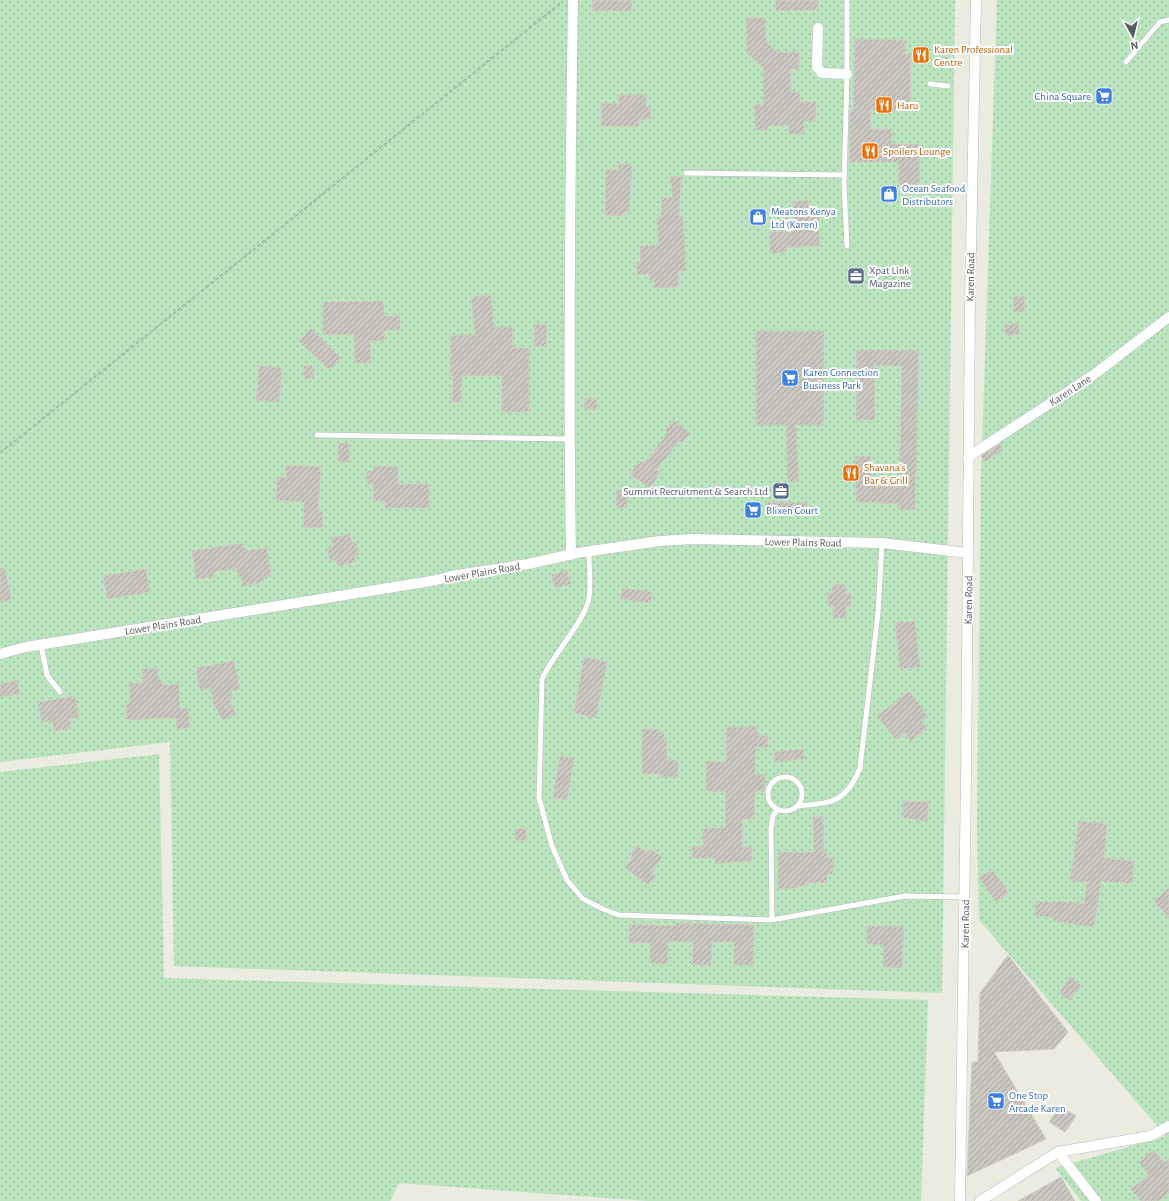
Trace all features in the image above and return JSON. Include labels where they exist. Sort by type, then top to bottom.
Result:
[{"type":"street","points":[[571,555],[569,439],[569,240],[573,0]]},
{"type":"street","name":"Karen Road","points":[[960,1201],[965,897],[968,457],[976,0]]},
{"type":"street","points":[[818,28],[818,71],[822,73],[847,74]]},
{"type":"street","name":"Karen Lane","points":[[968,457],[1092,376],[1169,318]]},
{"type":"street","name":"Lower Plains Road","points":[[0,654],[41,645],[437,580],[589,551],[660,541],[692,540],[882,543],[968,553]]},
{"type":"street","points":[[980,1201],[1058,1152],[1150,1136],[1169,1126]]},
{"type":"street","points":[[1058,1152],[1096,1201]]},
{"type":"lane","points":[[847,0],[847,74],[844,175],[847,246]]},
{"type":"lane","points":[[1126,62],[1160,22],[1169,20]]},
{"type":"lane","points":[[930,84],[948,86]]},
{"type":"lane","points":[[686,173],[844,175]]},
{"type":"lane","points":[[317,435],[569,439]]},
{"type":"lane","points":[[797,806],[802,796],[799,784],[795,780],[786,776],[775,779],[769,786],[767,792],[770,803],[777,810],[789,811],[797,806],[826,804],[843,796],[855,780],[860,768],[878,613],[882,543]]},
{"type":"lane","points":[[589,551],[589,599],[584,612],[547,667],[542,679],[539,798],[552,846],[567,880],[583,898],[603,909],[619,915],[772,920],[905,896],[965,897]]},
{"type":"lane","points":[[41,645],[47,675],[60,692]]},
{"type":"lane","points":[[772,920],[771,828],[773,816],[777,810]]},
{"type":"path","points":[[0,453],[564,0]]},
{"type":"green space","points":[[0,0],[955,0],[942,993],[174,966],[170,742],[0,762]]},
{"type":"green space","points":[[997,0],[1169,0],[1169,1201],[1081,1201],[1055,1168],[1166,1136],[979,920],[977,825],[981,477]]},
{"type":"green space","points":[[159,754],[164,978],[928,1000],[921,1201],[648,1201],[399,1183],[390,1201],[0,1201],[0,772]]},
{"type":"building","points":[[592,0],[632,0],[632,11],[592,11]]},
{"type":"building","points":[[775,0],[818,0],[818,10],[776,11]]},
{"type":"building","points":[[746,18],[765,18],[766,41],[777,52],[799,52],[799,69],[791,69],[791,92],[800,92],[800,102],[816,102],[816,121],[804,121],[804,134],[789,134],[789,125],[768,126],[768,129],[756,130],[754,105],[764,104],[763,68],[747,53]]},
{"type":"building","points":[[855,39],[905,40],[905,54],[911,54],[910,111],[871,110],[870,129],[892,129],[892,144],[919,144],[920,184],[899,185],[898,162],[849,162],[850,111],[853,111]]},
{"type":"building","points":[[618,95],[646,95],[646,107],[650,107],[651,119],[639,120],[639,127],[601,126],[601,103],[619,104]]},
{"type":"building","points":[[618,164],[632,164],[629,212],[624,212],[624,216],[605,215],[606,169],[618,170]]},
{"type":"building","points":[[681,176],[679,216],[683,216],[686,271],[678,271],[679,287],[654,288],[654,280],[649,280],[649,274],[637,275],[636,262],[641,262],[640,246],[658,245],[657,217],[661,217],[662,197],[673,198],[670,177]]},
{"type":"building","points":[[808,200],[809,209],[815,209],[816,215],[818,214],[820,246],[786,248],[786,252],[770,253],[769,232],[795,231],[793,201]]},
{"type":"building","points":[[491,295],[494,327],[512,327],[513,348],[529,348],[529,412],[502,412],[502,376],[462,376],[461,402],[452,402],[453,376],[450,376],[451,335],[475,335],[471,297]]},
{"type":"building","points":[[1014,296],[1025,296],[1024,312],[1013,312]]},
{"type":"building","points":[[383,301],[384,316],[400,316],[400,330],[384,330],[385,340],[370,341],[371,363],[355,363],[354,335],[323,335],[323,302]]},
{"type":"building","points":[[1018,323],[1020,334],[1006,336],[1004,325]]},
{"type":"building","points":[[535,324],[547,325],[546,347],[534,346]]},
{"type":"building","points":[[311,328],[341,358],[329,370],[299,341]]},
{"type":"building","name":"Karen Connection Business Park","points":[[756,331],[824,331],[824,425],[796,425],[799,481],[788,482],[786,425],[756,425]]},
{"type":"building","points":[[856,351],[919,351],[915,510],[899,509],[899,504],[856,502],[855,456],[871,456],[871,486],[899,487],[902,366],[874,365],[875,420],[856,420]]},
{"type":"building","points":[[312,365],[314,378],[304,379],[303,366]]},
{"type":"building","points":[[259,366],[282,368],[279,402],[256,400]]},
{"type":"building","points":[[584,399],[597,399],[597,409],[584,409]]},
{"type":"building","points":[[673,420],[690,433],[682,443],[679,441],[656,470],[660,472],[651,488],[630,475],[640,460],[644,463],[668,433],[665,430]]},
{"type":"building","points":[[338,443],[349,444],[349,462],[338,462]]},
{"type":"building","points":[[1000,444],[1003,450],[985,462],[981,456]]},
{"type":"building","points":[[286,465],[321,467],[318,511],[323,511],[322,528],[303,527],[304,502],[276,500],[277,477],[286,478]]},
{"type":"building","points":[[374,466],[398,467],[398,484],[429,484],[429,508],[385,508],[385,501],[373,501],[373,484],[367,484],[367,471],[373,471]]},
{"type":"building","points":[[617,490],[628,491],[627,508],[616,508]]},
{"type":"building","points":[[767,502],[807,503],[807,514],[767,513]]},
{"type":"building","points":[[350,534],[352,543],[356,542],[359,555],[355,556],[356,562],[338,566],[336,560],[330,561],[327,548],[333,547],[331,538]]},
{"type":"building","points":[[243,543],[245,551],[267,548],[271,576],[263,577],[264,582],[243,586],[241,577],[238,577],[236,568],[214,572],[214,577],[196,579],[192,551]]},
{"type":"building","points":[[0,568],[5,568],[11,600],[0,602]]},
{"type":"building","points":[[146,569],[150,592],[107,599],[103,576]]},
{"type":"building","points":[[567,570],[571,584],[555,588],[551,575]]},
{"type":"building","points":[[845,584],[846,593],[851,593],[851,606],[846,606],[846,618],[833,618],[833,605],[828,606],[828,593],[832,593],[832,585]]},
{"type":"building","points":[[622,588],[652,592],[651,603],[620,599]]},
{"type":"building","points":[[915,621],[920,667],[900,669],[895,623]]},
{"type":"building","points":[[584,657],[607,662],[596,718],[574,713]]},
{"type":"building","points":[[234,661],[240,689],[231,691],[232,699],[229,700],[236,714],[223,720],[213,703],[211,688],[200,690],[196,668]]},
{"type":"building","points":[[157,668],[158,679],[161,679],[162,685],[179,684],[180,709],[188,708],[190,728],[177,729],[176,718],[127,720],[126,703],[130,703],[129,683],[143,683],[142,669]]},
{"type":"building","points":[[17,680],[20,694],[0,697],[0,684]]},
{"type":"building","points":[[909,691],[928,716],[921,721],[927,729],[911,741],[905,733],[896,740],[877,716]]},
{"type":"building","points":[[75,696],[79,717],[70,719],[71,728],[54,731],[52,720],[42,722],[38,702]]},
{"type":"building","points":[[727,727],[757,727],[757,735],[768,736],[768,748],[756,747],[755,775],[765,775],[764,791],[755,791],[754,819],[743,819],[742,847],[752,847],[752,861],[715,864],[715,858],[692,858],[692,847],[703,847],[703,828],[725,828],[726,792],[706,791],[706,761],[726,762]]},
{"type":"building","points":[[642,729],[657,729],[657,732],[664,732],[664,739],[667,739],[667,760],[678,760],[678,777],[660,777],[660,774],[642,774]]},
{"type":"building","points":[[803,749],[804,759],[775,762],[774,752]]},
{"type":"building","points":[[560,756],[574,758],[567,800],[553,798]]},
{"type":"building","points":[[903,801],[929,802],[927,821],[903,818]]},
{"type":"building","points":[[823,816],[824,852],[827,852],[827,858],[833,857],[833,874],[827,874],[827,883],[806,883],[806,886],[798,886],[798,888],[778,889],[778,852],[814,852],[813,817]]},
{"type":"building","points":[[1079,821],[1107,824],[1104,858],[1134,861],[1132,884],[1101,881],[1094,927],[1053,921],[1054,917],[1035,916],[1036,901],[1084,904],[1087,882],[1070,881]]},
{"type":"building","points":[[526,828],[527,840],[516,841],[515,829]]},
{"type":"building","points":[[637,845],[647,853],[650,849],[662,857],[652,873],[656,876],[649,885],[625,868],[633,857],[630,855]]},
{"type":"building","points":[[992,869],[1009,893],[996,902],[979,878]]},
{"type":"building","points":[[1169,888],[1169,918],[1154,901]]},
{"type":"building","points":[[676,923],[754,925],[753,965],[734,965],[734,942],[712,942],[711,965],[692,964],[693,942],[668,941],[668,964],[650,963],[650,943],[629,943],[629,924],[676,926]]},
{"type":"building","points":[[867,926],[904,927],[902,968],[883,967],[884,945],[867,944]]},
{"type":"building","points":[[1008,955],[1068,1032],[1054,1049],[994,1052],[1046,1139],[967,1176],[972,1062],[978,1062],[980,993]]},
{"type":"building","points":[[1070,977],[1081,985],[1070,1001],[1059,993]]},
{"type":"building","points":[[1060,1106],[1076,1116],[1065,1132],[1049,1122]]},
{"type":"building","points":[[1154,1150],[1164,1163],[1169,1159],[1169,1193],[1159,1201],[1141,1201],[1131,1189],[1149,1175],[1139,1162]]},
{"type":"building","points":[[1061,1177],[1075,1201],[1018,1201]]},
{"type":"place","name":"Karen Professional Centre","points":[[921,55]]},
{"type":"place","name":"China Square","points":[[1104,96]]},
{"type":"place","name":"Haru","points":[[884,105]]},
{"type":"place","name":"Spoilers Lounge","points":[[870,151]]},
{"type":"place","name":"Ocean Seafood Distributors","points":[[889,194]]},
{"type":"place","name":"Meatons Kenya Ltd (Karen)","points":[[758,217]]},
{"type":"place","name":"Xpat Link Magazine","points":[[856,276]]},
{"type":"place","name":"Karen Connection Business Park","points":[[790,378]]},
{"type":"place","name":"Shavana's Bar & Grill","points":[[851,473]]},
{"type":"place","name":"Summit Recruitment & Search Ltd","points":[[781,491]]},
{"type":"place","name":"Blixen Court","points":[[753,510]]},
{"type":"place","name":"One Stop Arcade Karen","points":[[996,1101]]}]
